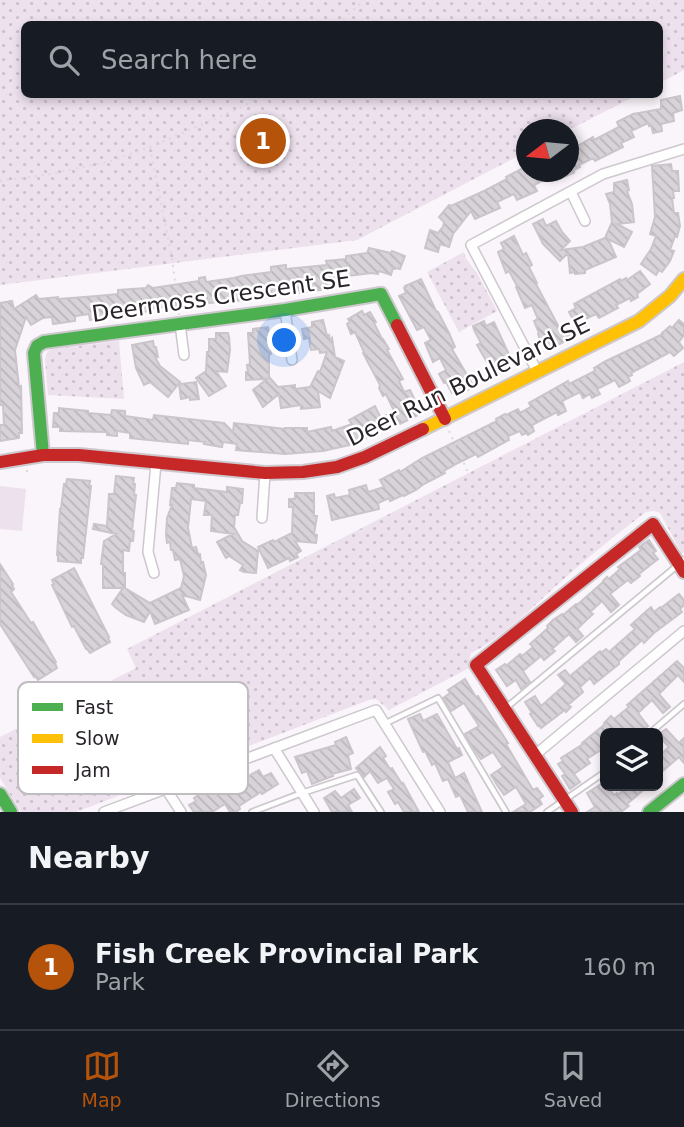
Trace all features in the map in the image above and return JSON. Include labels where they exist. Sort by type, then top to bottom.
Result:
[{"type":"street","points":[[538,373],[471,245],[603,174],[684,149]]},
{"type":"street","points":[[571,192],[585,221]]},
{"type":"street","name":"Deer Run Boulevard SE","points":[[0,462],[43,455],[90,456],[265,473],[303,472],[337,467],[447,425],[538,373],[639,321],[670,296],[684,279]]},
{"type":"street","name":"Deermoss Crescent SE","points":[[43,455],[34,354],[37,346],[44,342],[285,310],[381,294],[447,425]]},
{"type":"street","points":[[285,310],[292,360]]},
{"type":"street","points":[[180,324],[184,355]]},
{"type":"street","points":[[154,573],[148,552],[156,463]]},
{"type":"street","points":[[262,518],[265,473]]},
{"type":"street","points":[[572,812],[476,665],[653,524],[682,565]]},
{"type":"street","points":[[535,755],[684,631]]},
{"type":"street","points":[[248,758],[376,710],[440,812]]},
{"type":"street","points":[[274,748],[314,812]]},
{"type":"street","points":[[649,812],[684,783]]},
{"type":"street","points":[[0,794],[11,812]]},
{"type":"street","points":[[104,812],[153,794]]},
{"type":"street","points":[[169,794],[181,812]]},
{"type":"lane","points":[[505,710],[682,565]]},
{"type":"lane","points":[[385,724],[438,698],[506,812]]},
{"type":"lane","points":[[656,728],[684,704]]},
{"type":"lane","points":[[252,812],[357,775],[382,812]]},
{"type":"lane","points":[[547,812],[600,776]]},
{"type":"path","points":[[341,21],[364,0]]},
{"type":"path","points":[[0,181],[81,168],[111,160],[150,147],[258,98]]},
{"type":"path","points":[[150,147],[172,258],[180,324]]},
{"type":"path","points":[[447,425],[468,472]]},
{"type":"shaded area","points":[[0,0],[684,0],[684,70],[663,81],[663,21],[21,21],[21,98],[631,98],[579,125],[579,119],[516,119],[516,157],[357,240],[0,285]]},
{"type":"shaded area","points":[[464,252],[497,311],[459,332],[427,272]]},
{"type":"shaded area","points":[[119,341],[124,399],[48,395],[45,359],[48,351]]},
{"type":"shaded area","points":[[684,362],[684,552],[682,554],[660,513],[646,512],[506,631],[471,653],[471,667],[389,710],[376,699],[369,700],[248,746],[248,682],[108,682],[136,668],[127,649]]},
{"type":"shaded area","points":[[0,486],[26,489],[22,531],[0,529]]},
{"type":"shaded area","points":[[18,728],[18,794],[123,794],[76,812],[21,812],[0,778],[0,737]]},
{"type":"building","points":[[680,96],[682,110],[673,113],[674,121],[661,124],[662,131],[653,133],[648,123],[631,131],[634,137],[621,143],[623,147],[595,161],[591,159],[579,165],[579,145],[619,127],[617,122],[633,114],[661,109],[661,100]]},
{"type":"building","points":[[671,164],[672,171],[678,171],[679,191],[673,191],[672,198],[674,213],[678,213],[680,226],[670,250],[674,251],[670,261],[662,272],[659,270],[656,275],[641,264],[656,236],[650,234],[655,217],[652,166]]},
{"type":"building","points":[[516,172],[516,182],[540,182],[534,185],[537,191],[517,200],[514,194],[497,202],[500,208],[475,219],[471,211],[453,234],[449,247],[440,244],[438,252],[425,248],[430,230],[438,233],[443,227],[444,222],[439,217],[449,205],[484,191],[507,179],[506,177]]},
{"type":"building","points":[[627,180],[634,222],[617,224],[632,232],[624,247],[608,239],[616,257],[585,270],[585,273],[570,273],[568,253],[560,261],[543,244],[533,224],[543,219],[546,226],[556,221],[570,241],[561,250],[583,247],[605,238],[612,222],[606,194],[614,192],[614,183]]},
{"type":"building","points":[[514,236],[523,255],[526,253],[532,265],[529,267],[536,284],[562,333],[567,331],[571,338],[548,350],[538,334],[534,321],[538,319],[532,305],[525,308],[517,286],[509,271],[506,273],[498,252],[504,249],[501,243]]},
{"type":"building","points":[[369,248],[405,256],[400,269],[393,268],[391,275],[379,271],[378,274],[339,277],[340,286],[328,289],[300,293],[299,289],[227,302],[207,303],[207,298],[192,299],[193,306],[148,309],[149,311],[128,315],[128,312],[113,313],[113,316],[100,319],[90,320],[89,314],[76,316],[75,321],[53,324],[52,317],[43,318],[31,325],[26,317],[15,350],[19,387],[21,386],[22,433],[19,433],[19,438],[0,441],[0,425],[4,425],[3,405],[0,405],[0,303],[12,301],[14,309],[36,295],[39,299],[58,299],[118,294],[118,290],[146,288],[148,285],[153,288],[199,281],[199,278],[205,277],[206,282],[271,272],[271,267],[286,265],[286,269],[327,265],[326,261],[367,253]]},
{"type":"building","points":[[640,271],[650,284],[637,294],[638,297],[616,305],[618,308],[599,318],[596,314],[583,320],[586,325],[578,329],[569,312],[576,308],[574,304],[620,279],[627,280]]},
{"type":"building","points":[[421,279],[449,333],[455,347],[452,349],[474,387],[459,394],[457,391],[452,393],[446,382],[444,383],[439,374],[446,370],[440,358],[433,362],[425,343],[431,340],[424,327],[417,330],[399,296],[406,293],[405,286]]},
{"type":"building","points":[[362,311],[364,315],[370,312],[376,322],[374,323],[403,379],[399,381],[404,392],[410,390],[419,408],[415,410],[418,415],[400,424],[398,420],[354,444],[323,451],[285,454],[236,450],[237,444],[223,442],[222,447],[188,440],[188,444],[130,438],[130,433],[117,431],[117,436],[107,435],[107,432],[60,431],[60,427],[53,427],[54,413],[59,413],[59,408],[111,415],[112,410],[125,411],[125,416],[153,420],[154,415],[224,423],[233,432],[234,423],[285,429],[307,428],[307,432],[331,427],[332,431],[352,424],[349,420],[375,406],[381,418],[394,411],[386,394],[383,396],[379,388],[380,385],[355,332],[351,334],[347,324],[350,322],[348,319]]},
{"type":"building","points":[[323,320],[330,341],[332,338],[335,357],[344,361],[330,398],[318,391],[320,407],[301,409],[301,405],[281,408],[279,394],[263,407],[253,390],[267,379],[246,380],[247,365],[250,364],[248,333],[253,333],[253,329],[268,327],[269,333],[274,333],[275,342],[270,343],[269,377],[278,387],[310,387],[318,371],[320,372],[327,352],[311,350],[309,338],[304,339],[302,329],[312,327],[312,322]]},
{"type":"building","points":[[679,320],[684,324],[684,335],[679,342],[683,348],[674,356],[670,352],[631,373],[628,377],[630,381],[619,387],[615,380],[597,389],[600,394],[592,398],[590,394],[583,398],[580,392],[562,401],[566,411],[558,415],[557,412],[532,425],[534,431],[528,435],[522,435],[520,431],[508,436],[509,440],[478,457],[476,454],[458,463],[416,490],[378,503],[379,509],[332,520],[327,496],[334,494],[335,498],[350,495],[349,490],[366,485],[368,492],[384,487],[380,480],[497,421],[496,419],[505,414],[518,409],[520,413],[531,407],[529,403],[663,334]]},
{"type":"building","points":[[484,321],[486,326],[494,322],[512,361],[507,364],[510,368],[495,376],[477,345],[481,343],[473,326]]},
{"type":"building","points":[[216,333],[228,333],[229,337],[227,372],[216,371],[226,386],[209,396],[196,378],[206,371],[209,339],[216,339]]},
{"type":"building","points":[[153,341],[158,357],[155,357],[160,366],[180,382],[168,397],[150,382],[144,385],[136,368],[132,345]]},
{"type":"building","points":[[196,382],[199,399],[181,399],[179,384]]},
{"type":"building","points":[[116,476],[134,478],[136,495],[133,541],[130,541],[129,551],[123,550],[125,588],[150,603],[181,588],[184,576],[180,559],[175,560],[166,535],[167,518],[172,505],[172,488],[176,488],[177,483],[227,492],[227,487],[243,489],[242,503],[238,515],[235,515],[234,527],[242,541],[258,551],[256,573],[240,570],[243,565],[229,556],[226,558],[217,542],[233,534],[211,531],[212,515],[204,515],[206,501],[191,499],[188,528],[192,548],[196,547],[200,554],[206,575],[200,600],[182,595],[189,610],[155,624],[150,611],[144,622],[126,615],[112,604],[123,588],[103,588],[101,564],[104,541],[116,534],[93,529],[94,524],[107,526],[109,494],[114,494]]},
{"type":"building","points":[[67,479],[90,481],[91,486],[81,563],[58,561],[57,555],[60,509]]},
{"type":"building","points":[[295,493],[314,493],[316,543],[295,541],[301,551],[296,554],[298,557],[290,561],[289,558],[268,568],[258,547],[292,533],[293,507],[289,507],[289,499],[295,499]]},
{"type":"building","points":[[649,540],[658,559],[631,583],[628,580],[610,594],[619,605],[611,612],[602,601],[577,629],[583,636],[576,642],[569,634],[544,660],[541,656],[523,671],[530,682],[521,689],[516,680],[507,686],[496,670],[533,647],[530,644],[553,620],[577,605],[607,577],[609,579],[620,569],[618,567],[641,550],[639,547]]},
{"type":"building","points":[[0,564],[13,584],[14,589],[11,592],[31,623],[33,622],[56,662],[57,668],[38,680],[0,624]]},
{"type":"building","points":[[74,568],[110,642],[90,653],[74,626],[72,627],[52,585],[52,580]]},
{"type":"building","points":[[679,594],[684,600],[680,609],[682,612],[644,643],[642,640],[619,664],[594,684],[590,678],[580,687],[583,692],[568,705],[571,707],[566,712],[565,710],[541,728],[538,726],[525,702],[535,696],[541,706],[566,684],[558,675],[565,670],[570,676],[600,651],[601,653],[606,649],[609,652],[635,629],[631,625],[651,607],[654,612]]},
{"type":"building","points":[[677,661],[684,668],[684,682],[678,675],[659,694],[670,707],[663,713],[652,700],[638,713],[648,726],[645,728],[600,728],[611,716],[614,719],[629,707],[627,705]]},
{"type":"building","points":[[465,679],[508,743],[506,744],[533,790],[537,788],[543,796],[539,799],[542,804],[530,812],[513,812],[526,804],[516,787],[504,795],[491,775],[503,767],[493,752],[481,759],[471,745],[465,734],[479,726],[464,703],[451,711],[443,698],[450,693],[448,690]]},
{"type":"building","points":[[420,714],[423,721],[437,714],[457,749],[459,748],[462,755],[448,762],[455,778],[464,773],[482,812],[468,812],[460,795],[456,797],[448,779],[443,781],[435,763],[432,765],[425,751],[423,752],[408,719]]},
{"type":"building","points":[[600,728],[600,751],[587,759],[590,763],[574,774],[580,782],[570,789],[558,764],[563,761],[561,758]]},
{"type":"building","points":[[666,729],[679,743],[684,738],[684,763],[679,757],[663,771],[663,752],[669,747],[663,740],[663,731]]},
{"type":"building","points":[[346,737],[353,753],[348,755],[351,769],[332,774],[333,776],[312,784],[307,771],[302,773],[295,757],[336,745],[335,742]]},
{"type":"building","points":[[380,747],[386,756],[383,758],[403,783],[419,812],[404,812],[398,802],[395,804],[388,792],[394,789],[387,778],[378,783],[370,771],[364,777],[356,768]]},
{"type":"building","points":[[259,770],[263,777],[271,773],[278,784],[239,806],[240,809],[236,812],[230,812],[225,804],[212,812],[194,812],[189,805],[196,801],[194,798],[200,794],[248,794],[248,776]]},
{"type":"building","points":[[600,785],[600,791],[611,791],[614,795],[622,791],[642,791],[621,812],[587,812],[595,807],[587,793]]},
{"type":"building","points":[[354,789],[360,798],[348,805],[352,812],[332,812],[324,798],[335,791],[341,798]]},
{"type":"traffic: fast","points":[[43,455],[34,353],[37,346],[44,342],[285,310],[381,294],[397,325]]},
{"type":"traffic: fast","points":[[649,812],[684,784]]},
{"type":"traffic: fast","points":[[0,794],[11,812]]},
{"type":"traffic: slow","points":[[423,429],[639,321],[670,296],[684,279]]},
{"type":"traffic: jam","points":[[397,325],[445,419]]},
{"type":"traffic: jam","points":[[0,462],[43,455],[79,455],[265,473],[303,472],[337,467],[365,457],[423,429]]},
{"type":"traffic: jam","points":[[572,812],[476,665],[653,524],[684,572]]},
{"type":"place","name":"Fish Creek Provincial Park","points":[[263,141]]}]
